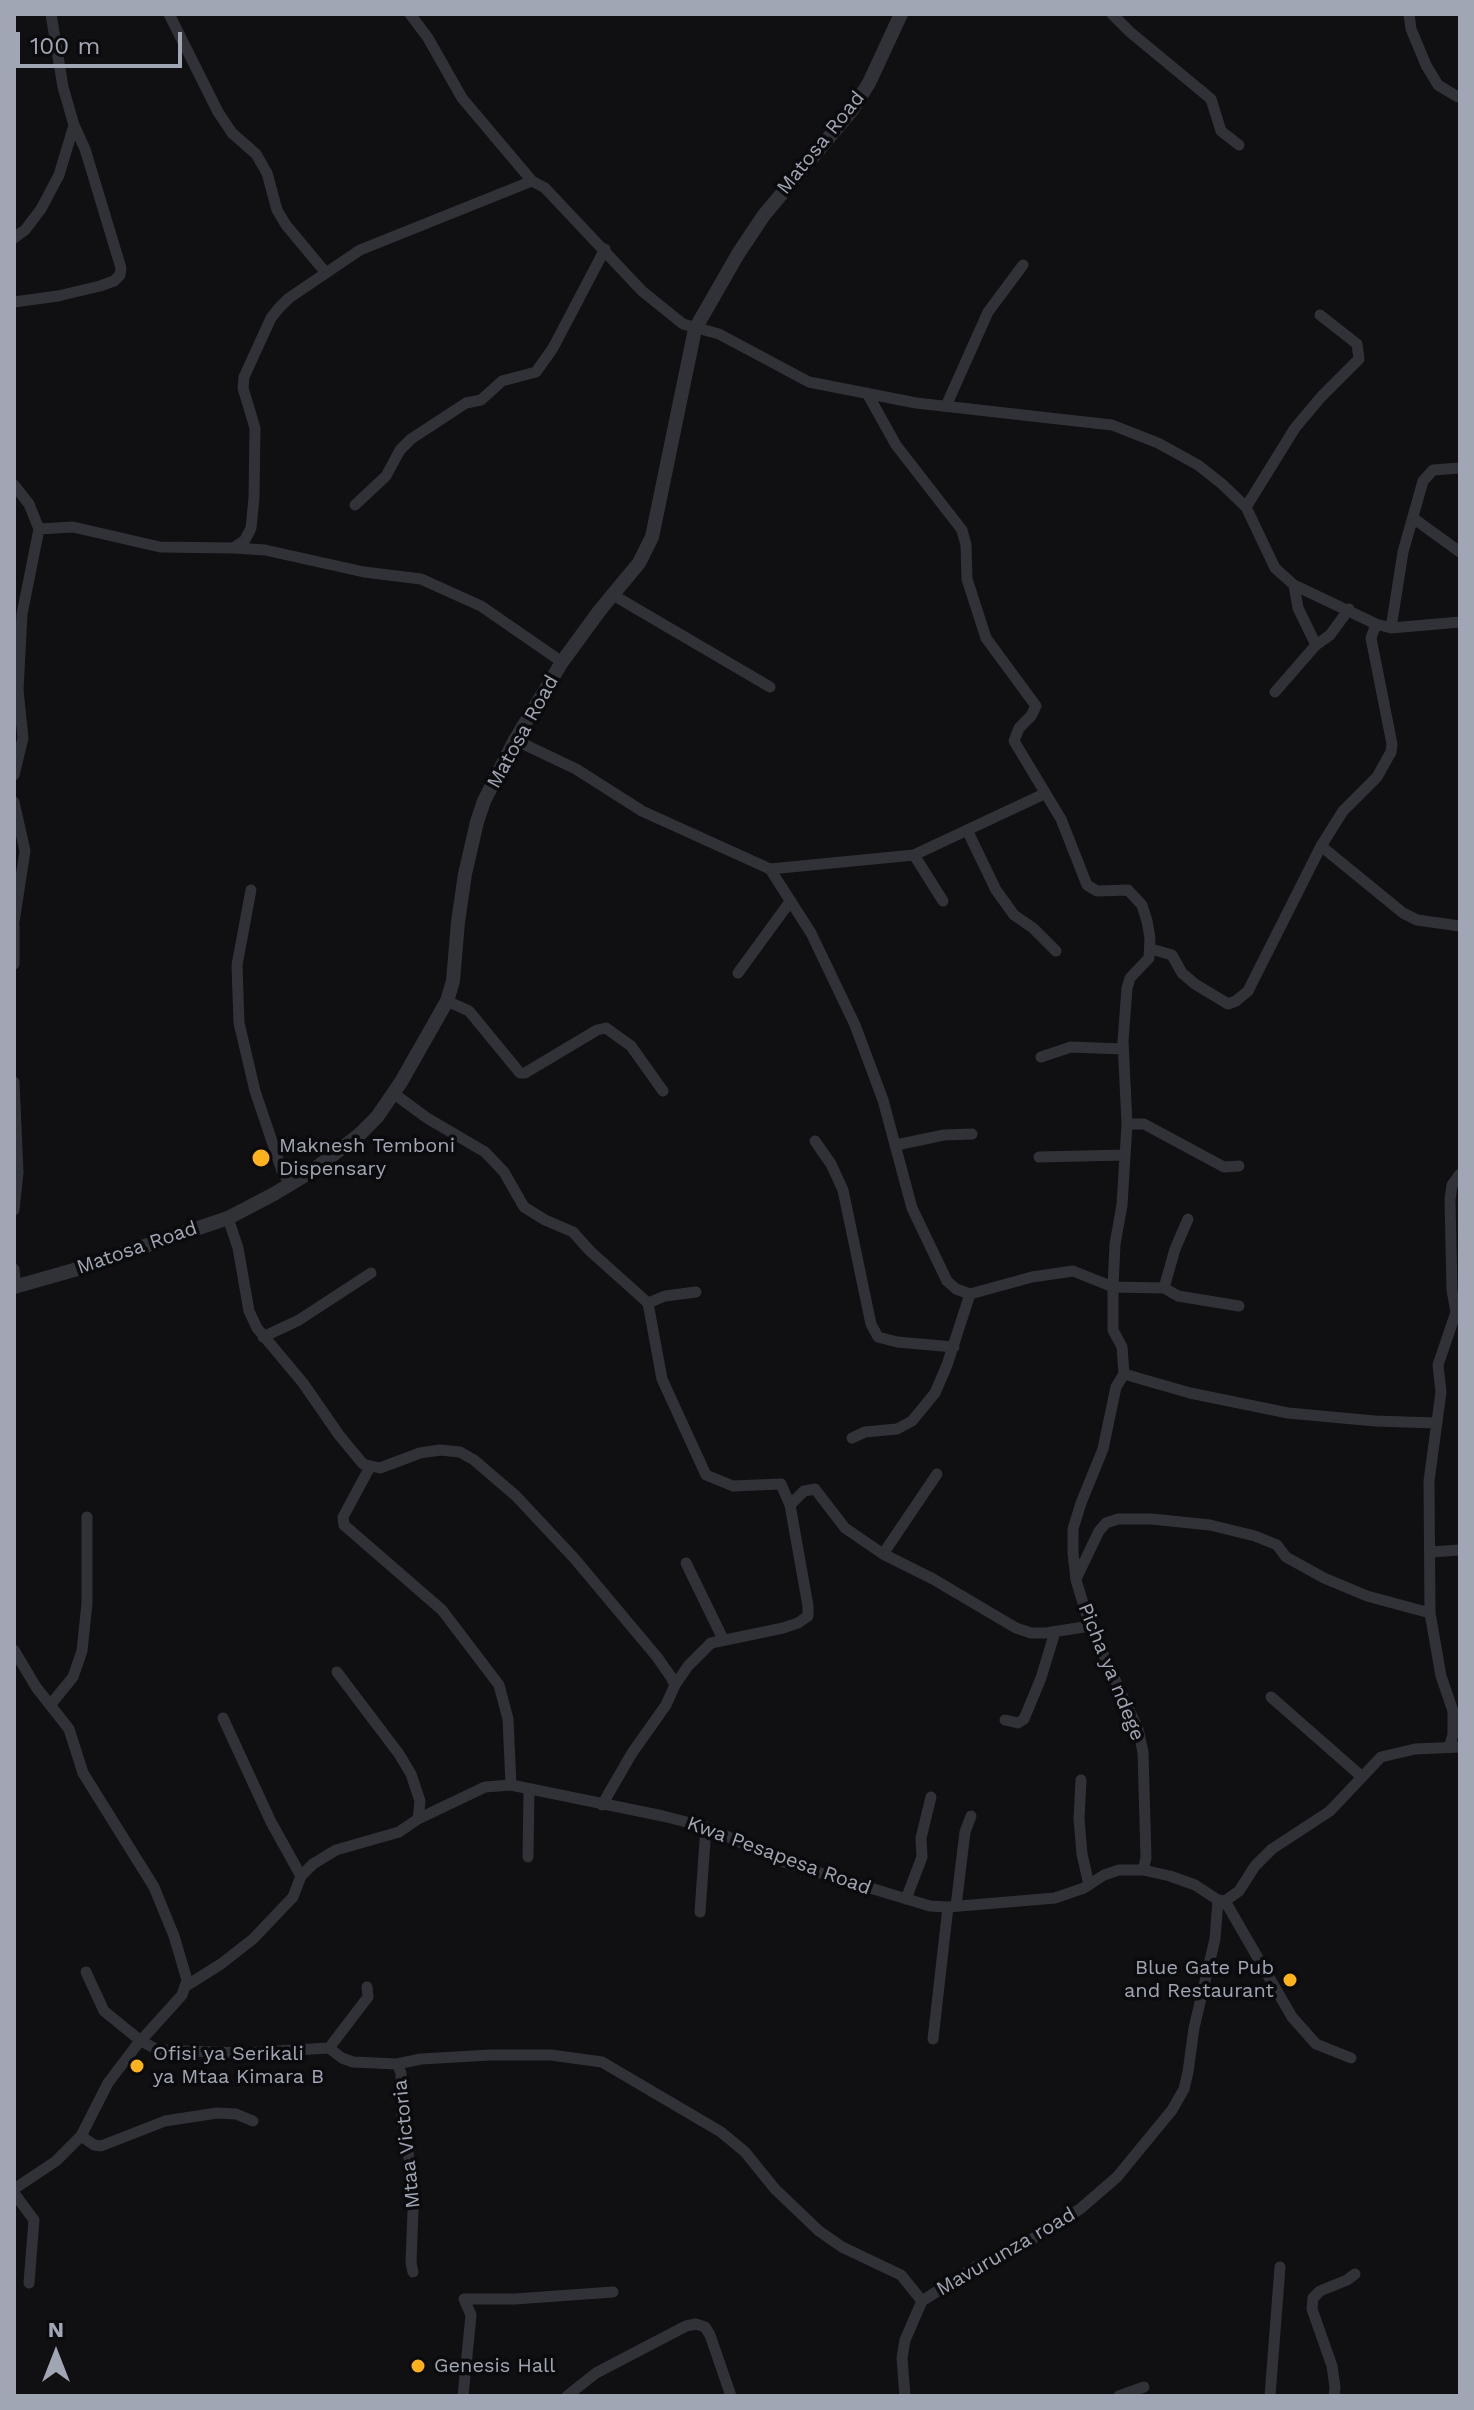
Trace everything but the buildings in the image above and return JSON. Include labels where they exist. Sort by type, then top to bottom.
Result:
[{"type":"street","points":[[14,302],[100,286],[114,281],[120,275],[121,268],[63,87],[51,14]]},
{"type":"street","points":[[169,14],[218,112],[232,133],[256,154],[267,173],[281,218],[326,273]]},
{"type":"street","name":"Matosa Road","points":[[15,1287],[85,1267],[228,1218],[312,1171],[360,1134],[393,1093],[447,1001],[453,981],[465,874],[477,822],[515,740],[562,662],[639,563],[652,537],[695,329],[764,215],[852,110],[869,83],[901,14]]},
{"type":"street","points":[[1112,14],[1211,99],[1221,131],[1239,145]]},
{"type":"street","points":[[1409,14],[1411,29],[1426,65],[1438,85],[1458,97]]},
{"type":"street","points":[[413,15],[472,112],[532,181],[545,188],[642,291],[672,318],[695,329],[719,334],[809,382],[916,403],[1112,425],[1158,443],[1198,465],[1246,507],[1275,568],[1294,585],[1376,624],[1391,628],[1460,622]]},
{"type":"street","points":[[14,238],[25,230],[41,209],[59,175],[74,125]]},
{"type":"street","points":[[233,548],[245,540],[251,528],[254,498],[255,428],[243,388],[244,377],[271,318],[289,298],[373,244],[532,181]]},
{"type":"street","points":[[355,505],[386,476],[400,450],[411,439],[466,403],[481,400],[502,381],[536,372],[553,348],[605,249]]},
{"type":"street","points":[[946,406],[988,312],[1023,265]]},
{"type":"street","points":[[1246,507],[1295,428],[1359,359],[1357,344],[1320,315]]},
{"type":"street","points":[[867,393],[896,445],[962,530],[966,545],[967,579],[986,638],[1036,706],[1019,728],[1014,741],[1067,831],[1090,889],[1123,889],[1138,898],[1147,921],[1151,949],[1149,958],[1128,982],[1123,1049],[1127,1124],[1113,1287],[1113,1330],[1122,1347],[1124,1374],[1190,1393],[1278,1412],[1436,1423]]},
{"type":"street","points":[[1391,628],[1403,552],[1420,489],[1430,472],[1460,468]]},
{"type":"street","points":[[14,485],[29,504],[39,529],[22,614],[18,690],[23,738],[14,775]]},
{"type":"street","points":[[1413,518],[1460,552]]},
{"type":"street","points":[[39,529],[73,527],[160,547],[265,550],[352,570],[421,579],[441,585],[481,606],[562,662]]},
{"type":"street","points":[[1294,585],[1298,608],[1316,645]]},
{"type":"street","points":[[613,595],[770,687]]},
{"type":"street","points":[[1275,692],[1316,645],[1330,635],[1349,609]]},
{"type":"street","points":[[1151,949],[1172,955],[1182,973],[1228,1004],[1248,991],[1321,846],[1343,811],[1377,777],[1391,752],[1371,638],[1376,624]]},
{"type":"street","points":[[515,740],[576,769],[642,811],[770,869],[914,855],[1044,794]]},
{"type":"street","points":[[14,964],[14,924],[25,851],[15,810]]},
{"type":"street","points":[[967,830],[1005,903],[1014,915],[1033,928],[1056,951]]},
{"type":"street","points":[[1321,846],[1403,913],[1417,920],[1460,926]]},
{"type":"street","points":[[914,855],[943,901]]},
{"type":"street","points":[[770,869],[811,933],[855,1025],[883,1100],[912,1208],[947,1281],[956,1289],[970,1294],[1061,1271],[1085,1274],[1113,1287],[1164,1288],[1178,1296],[1239,1306]]},
{"type":"street","points":[[251,890],[237,965],[239,1023],[255,1091],[282,1171],[290,1184]]},
{"type":"street","points":[[738,973],[789,903]]},
{"type":"street","points":[[447,1001],[469,1011],[520,1073],[606,1028],[631,1046],[663,1091]]},
{"type":"street","points":[[1041,1057],[1071,1047],[1123,1049]]},
{"type":"street","points":[[14,1082],[18,1143],[14,1210]]},
{"type":"street","points":[[393,1093],[485,1152],[504,1172],[524,1207],[573,1232],[648,1303],[662,1379],[694,1445],[702,1470],[725,1485],[778,1483],[790,1505],[808,1616],[783,1628],[711,1643],[698,1654],[675,1685],[666,1705],[632,1753],[602,1805]]},
{"type":"street","points":[[1127,1124],[1144,1124],[1224,1167],[1239,1166]]},
{"type":"street","points":[[896,1145],[944,1135],[972,1134]]},
{"type":"street","points":[[815,1141],[831,1164],[843,1190],[871,1324],[878,1337],[897,1342],[954,1347]]},
{"type":"street","points":[[1039,1157],[1125,1155]]},
{"type":"street","points":[[1351,2058],[1316,2044],[1292,2017],[1222,1900],[1239,1891],[1255,1866],[1272,1849],[1330,1811],[1381,1757],[1389,1753],[1454,1747],[1453,1711],[1441,1676],[1430,1613],[1429,1481],[1441,1392],[1438,1365],[1458,1313],[1452,1290],[1456,1225],[1452,1185],[1460,1174]]},
{"type":"street","points":[[228,1218],[238,1248],[249,1311],[263,1337],[303,1383],[363,1464],[380,1468],[420,1453],[440,1450],[460,1452],[474,1460],[516,1496],[574,1558],[649,1647],[675,1685]]},
{"type":"street","points":[[1164,1288],[1175,1249],[1188,1219]]},
{"type":"street","points":[[14,1269],[15,1287]]},
{"type":"street","points":[[263,1337],[299,1320],[371,1273]]},
{"type":"street","points":[[648,1303],[665,1296],[696,1292]]},
{"type":"street","points":[[852,1438],[865,1432],[897,1429],[912,1421],[935,1393],[954,1347],[970,1294]]},
{"type":"street","name":"Picha ya ndege","points":[[1124,1374],[1116,1387],[1103,1449],[1073,1529],[1073,1553],[1076,1580],[1090,1626],[1133,1716],[1143,1752],[1146,1858],[1143,1870]]},
{"type":"street","points":[[370,1467],[343,1517],[344,1525],[442,1610],[499,1685],[508,1719],[511,1785]]},
{"type":"street","points":[[883,1554],[937,1474]]},
{"type":"street","points":[[790,1505],[804,1491],[815,1489],[845,1528],[883,1554],[933,1579],[1016,1628],[1031,1633],[1090,1626]]},
{"type":"street","points":[[51,1704],[73,1677],[82,1651],[87,1603],[87,1517]]},
{"type":"street","points":[[1076,1580],[1099,1531],[1106,1523],[1118,1519],[1152,1519],[1210,1525],[1255,1536],[1277,1545],[1286,1557],[1324,1578],[1367,1596],[1430,1613]]},
{"type":"street","points":[[1430,1552],[1460,1550]]},
{"type":"street","points":[[686,1563],[723,1639]]},
{"type":"street","points":[[1005,1720],[1018,1723],[1024,1719],[1055,1632]]},
{"type":"street","points":[[14,1650],[36,1687],[69,1729],[83,1773],[154,1887],[174,1936],[187,1980],[182,1995],[108,2083],[81,2136],[56,2161],[14,2191],[34,2220],[29,2283]]},
{"type":"street","points":[[337,1672],[411,1774],[420,1801],[418,1819]]},
{"type":"street","points":[[1271,1697],[1361,1776]]},
{"type":"street","points":[[186,1986],[253,1939],[293,1897],[301,1876],[271,1822],[223,1718]]},
{"type":"street","points":[[1081,1780],[1081,1842],[1089,1885]]},
{"type":"street","name":"Kwa Pesapesa Road","points":[[301,1876],[313,1864],[336,1850],[399,1832],[418,1819],[485,1787],[511,1785],[706,1827],[784,1862],[906,1899],[952,1907],[1055,1898],[1119,1870],[1143,1870],[1195,1885],[1222,1900]]},
{"type":"street","points":[[528,1857],[529,1789]]},
{"type":"street","points":[[906,1899],[922,1857],[921,1838],[931,1797]]},
{"type":"street","points":[[933,2039],[952,1907],[965,1832],[971,1816]]},
{"type":"street","points":[[700,1912],[706,1827]]},
{"type":"street","name":"Mavurunza road","points":[[905,2396],[902,2358],[905,2340],[922,2301],[977,2266],[1029,2241],[1080,2209],[1117,2177],[1160,2127],[1184,2089],[1222,1900]]},
{"type":"street","points":[[86,1972],[104,2011],[141,2041],[158,2050],[243,2053],[329,2048],[353,2062],[397,2064],[421,2059],[551,2055],[602,2062],[721,2132],[745,2152],[775,2189],[819,2231],[842,2247],[901,2275],[922,2301]]},
{"type":"street","points":[[329,2048],[368,1997],[367,1987]]},
{"type":"street","name":"Mtaa Victoria","points":[[397,2064],[401,2073],[402,2121],[414,2185],[413,2272]]},
{"type":"street","points":[[81,2136],[101,2146],[156,2123],[196,2116],[236,2114],[253,2121]]},
{"type":"street","points":[[1270,2396],[1280,2267]]},
{"type":"street","points":[[1334,2396],[1332,2366],[1312,2309],[1313,2298],[1320,2291],[1355,2274]]},
{"type":"street","points":[[463,2396],[471,2315],[464,2299],[613,2292]]},
{"type":"street","points":[[567,2396],[596,2373],[686,2326],[696,2324],[705,2327],[710,2335],[731,2396]]},
{"type":"street","points":[[1119,2396],[1144,2387]]},
{"type":"place","name":"Maknesh Temboni Dispensary","points":[[261,1158]]},
{"type":"place","name":"Blue Gate Pub and Restaurant","points":[[1290,1980]]},
{"type":"place","name":"Ofisi ya Serikali ya Mtaa Kimara B","points":[[137,2066]]},
{"type":"place","name":"Genesis Hall","points":[[418,2366]]}]
